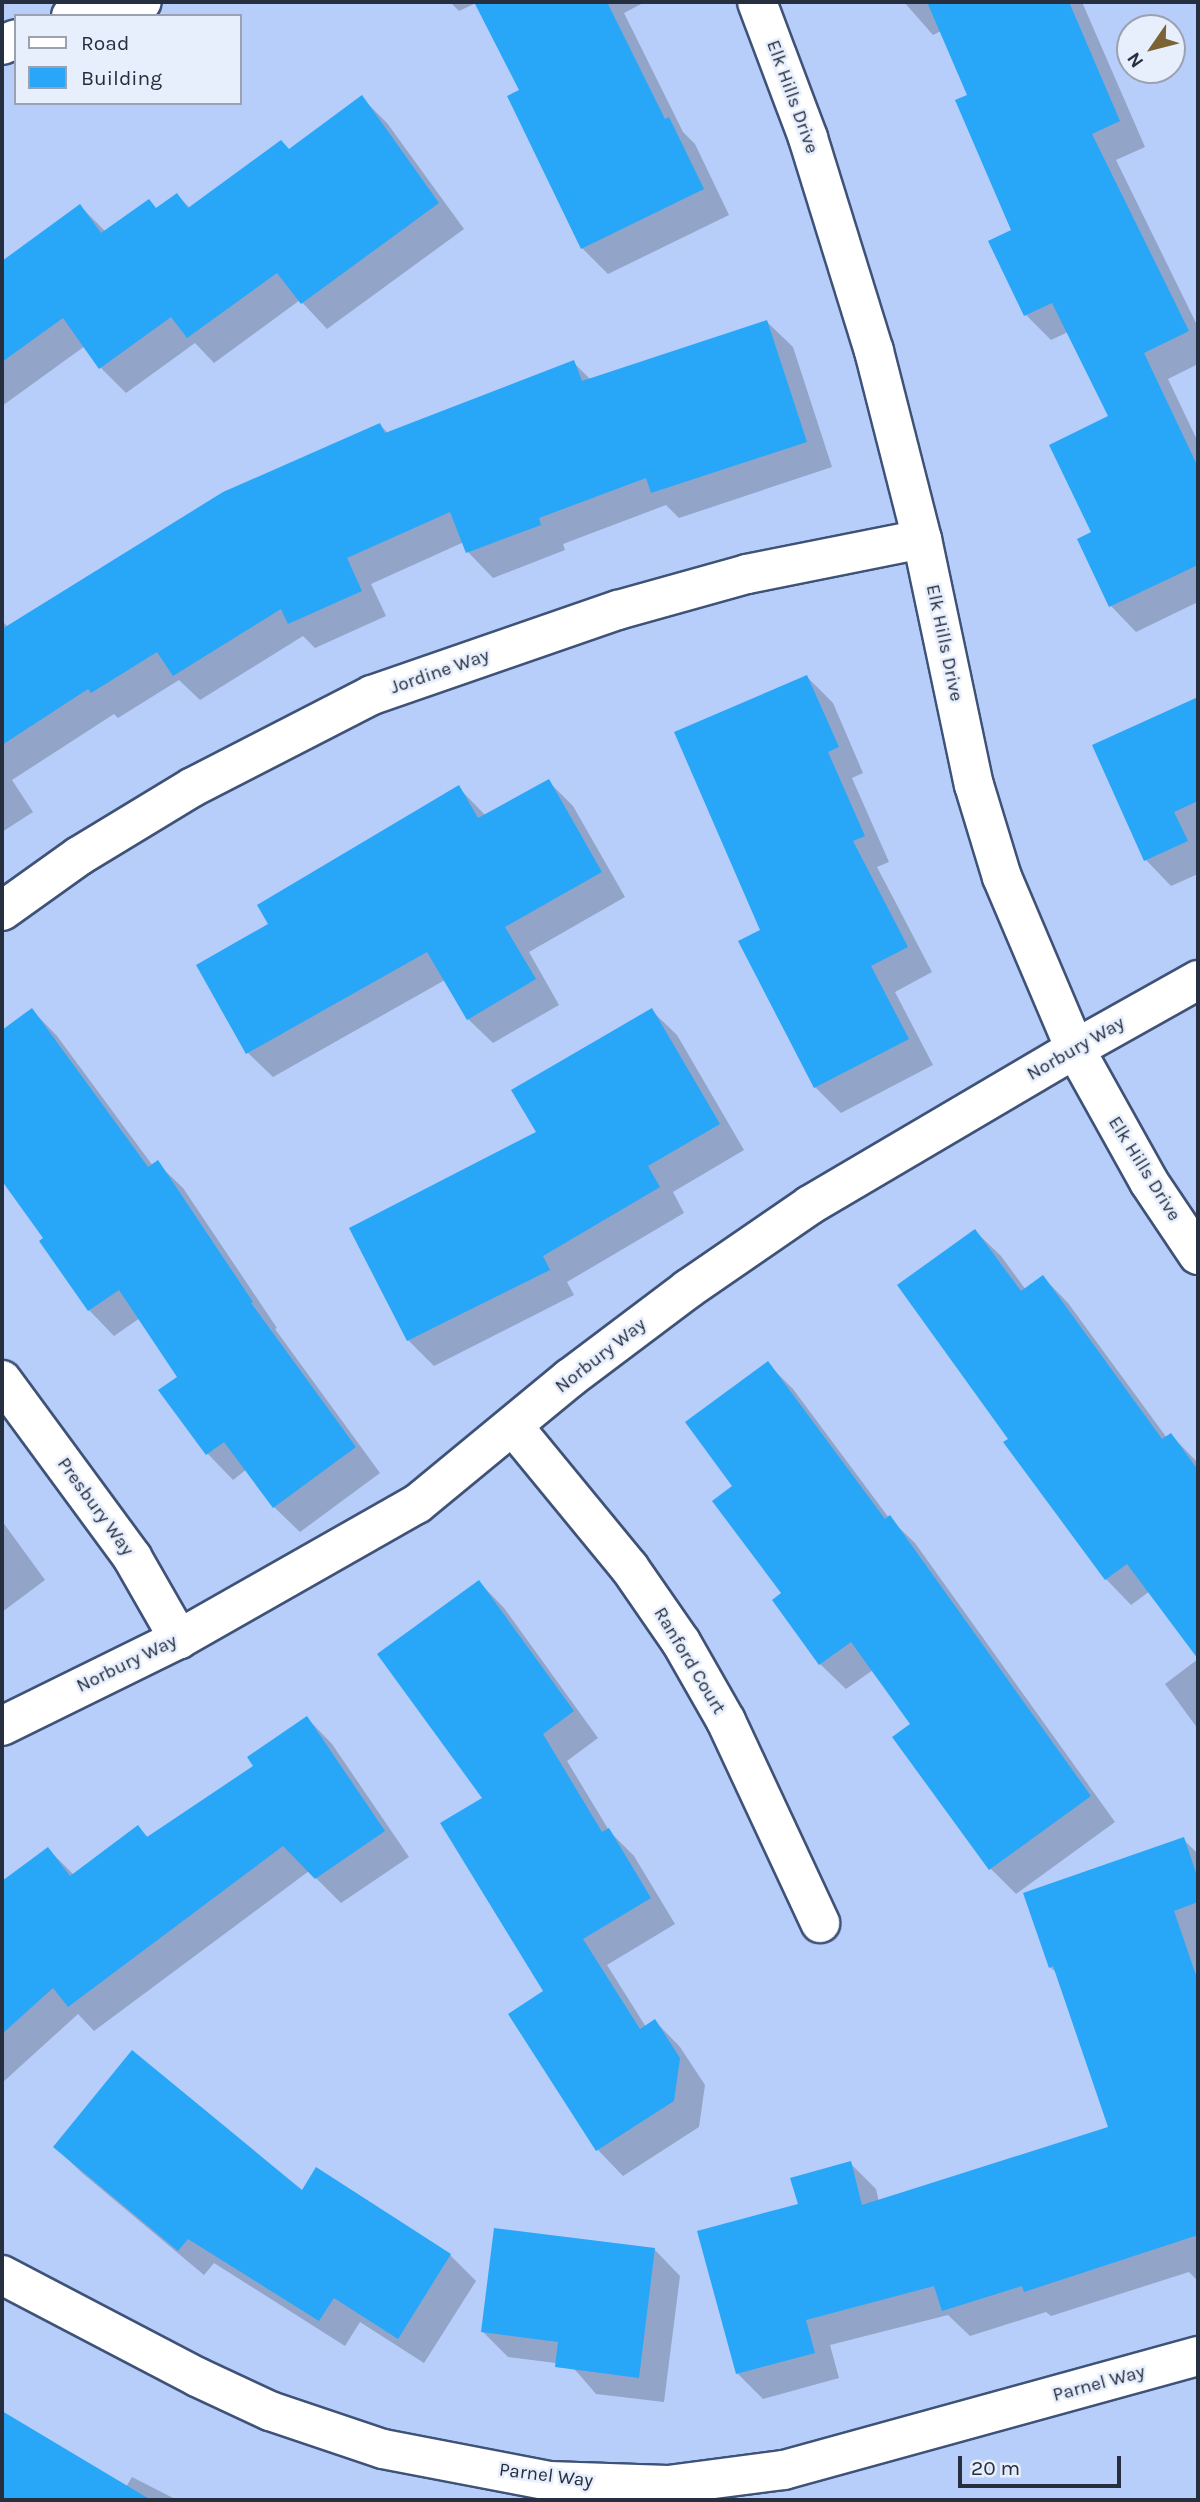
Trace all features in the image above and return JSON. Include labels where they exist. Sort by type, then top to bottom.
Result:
[{"type":"street","points":[[81,14],[142,2]]},
{"type":"street","name":"Elk Hills Drive","points":[[757,2],[808,138],[874,351],[922,539],[974,785],[1002,877],[1074,1049],[1149,1182],[1198,1255]]},
{"type":"street","name":"Jordine Way","points":[[2,911],[79,856],[193,787],[372,695],[618,610],[747,574],[922,539]]},
{"type":"street","name":"Norbury Way","points":[[2,1726],[179,1639],[417,1504],[688,1289],[810,1205],[1074,1049],[1198,980]]},
{"type":"street","name":"Presbury Way","points":[[2,1380],[132,1557],[179,1639]]},
{"type":"street","name":"Ranford Court","points":[[513,1426],[629,1567],[681,1642],[726,1721],[820,1923]]},
{"type":"street","name":"Parnel Way","points":[[2,2275],[197,2377],[270,2411],[383,2449],[549,2481],[787,2485],[1198,2357]]},
{"type":"building","points":[[474,2],[607,2],[665,119],[669,117],[704,189],[581,249],[507,96],[519,90]]},
{"type":"building","points":[[927,2],[1069,2],[1120,121],[1092,134],[1189,331],[1144,353],[1198,467],[1198,565],[1109,607],[1077,539],[1091,532],[1049,445],[1108,416],[1052,303],[1024,316],[988,241],[1011,230],[955,100],[967,95]]},
{"type":"building","points":[[362,95],[439,203],[301,304],[277,273],[187,338],[171,317],[99,369],[63,318],[2,362],[2,261],[80,204],[101,233],[149,199],[156,208],[177,193],[188,208],[281,140],[289,149]]},
{"type":"building","points":[[767,320],[807,442],[651,493],[646,478],[539,518],[541,525],[466,553],[450,512],[347,558],[362,591],[288,624],[281,609],[173,676],[157,652],[91,693],[88,689],[2,745],[2,629],[223,492],[380,423],[385,433],[574,360],[582,381]]},
{"type":"building","points":[[807,675],[839,747],[828,752],[865,836],[853,841],[908,947],[871,966],[909,1039],[814,1088],[738,941],[760,930],[674,732]]},
{"type":"building","points":[[1198,697],[1198,801],[1174,812],[1188,841],[1144,861],[1092,745]]},
{"type":"building","points":[[549,779],[602,872],[505,927],[536,979],[467,1020],[427,952],[246,1054],[196,965],[268,924],[257,905],[459,785],[478,818]]},
{"type":"building","points":[[32,1008],[148,1167],[158,1160],[253,1302],[251,1303],[356,1447],[273,1508],[224,1442],[206,1455],[158,1390],[177,1377],[119,1290],[88,1311],[39,1241],[43,1238],[2,1181],[2,1030]]},
{"type":"building","points":[[652,1008],[720,1124],[648,1166],[660,1187],[543,1256],[550,1270],[407,1341],[349,1228],[536,1132],[511,1090]]},
{"type":"building","points":[[975,1229],[1021,1291],[1043,1275],[1162,1439],[1171,1433],[1198,1470],[1198,1659],[1127,1564],[1105,1580],[1003,1442],[1008,1439],[897,1285]]},
{"type":"building","points":[[768,1361],[885,1519],[890,1515],[1091,1796],[989,1870],[892,1737],[910,1724],[851,1642],[819,1665],[772,1600],[781,1593],[712,1501],[732,1486],[685,1422]]},
{"type":"building","points":[[479,1580],[574,1711],[543,1734],[602,1832],[609,1828],[651,1898],[583,1939],[640,2029],[655,2019],[680,2058],[674,2101],[596,2151],[508,2014],[543,1991],[440,1823],[482,1798],[377,1654]]},
{"type":"building","points":[[307,1716],[385,1831],[315,1879],[283,1846],[68,2007],[53,1988],[2,2034],[2,1881],[48,1847],[70,1876],[138,1825],[147,1837],[253,1766],[247,1757]]},
{"type":"building","points":[[1184,1837],[1198,1879],[1198,1902],[1174,1911],[1198,1981],[1198,2235],[1024,2292],[1022,2286],[942,2311],[934,2286],[806,2320],[815,2353],[736,2374],[697,2231],[798,2204],[790,2178],[851,2161],[862,2205],[1108,2127],[1053,1966],[1049,1968],[1023,1893]]},
{"type":"building","points":[[132,2050],[302,2190],[316,2167],[451,2254],[398,2339],[334,2298],[319,2321],[188,2239],[178,2251],[53,2147]]},
{"type":"building","points":[[494,2228],[655,2248],[639,2378],[555,2367],[558,2342],[481,2332]]},
{"type":"building","points":[[2,2411],[151,2500],[2,2500]]}]
